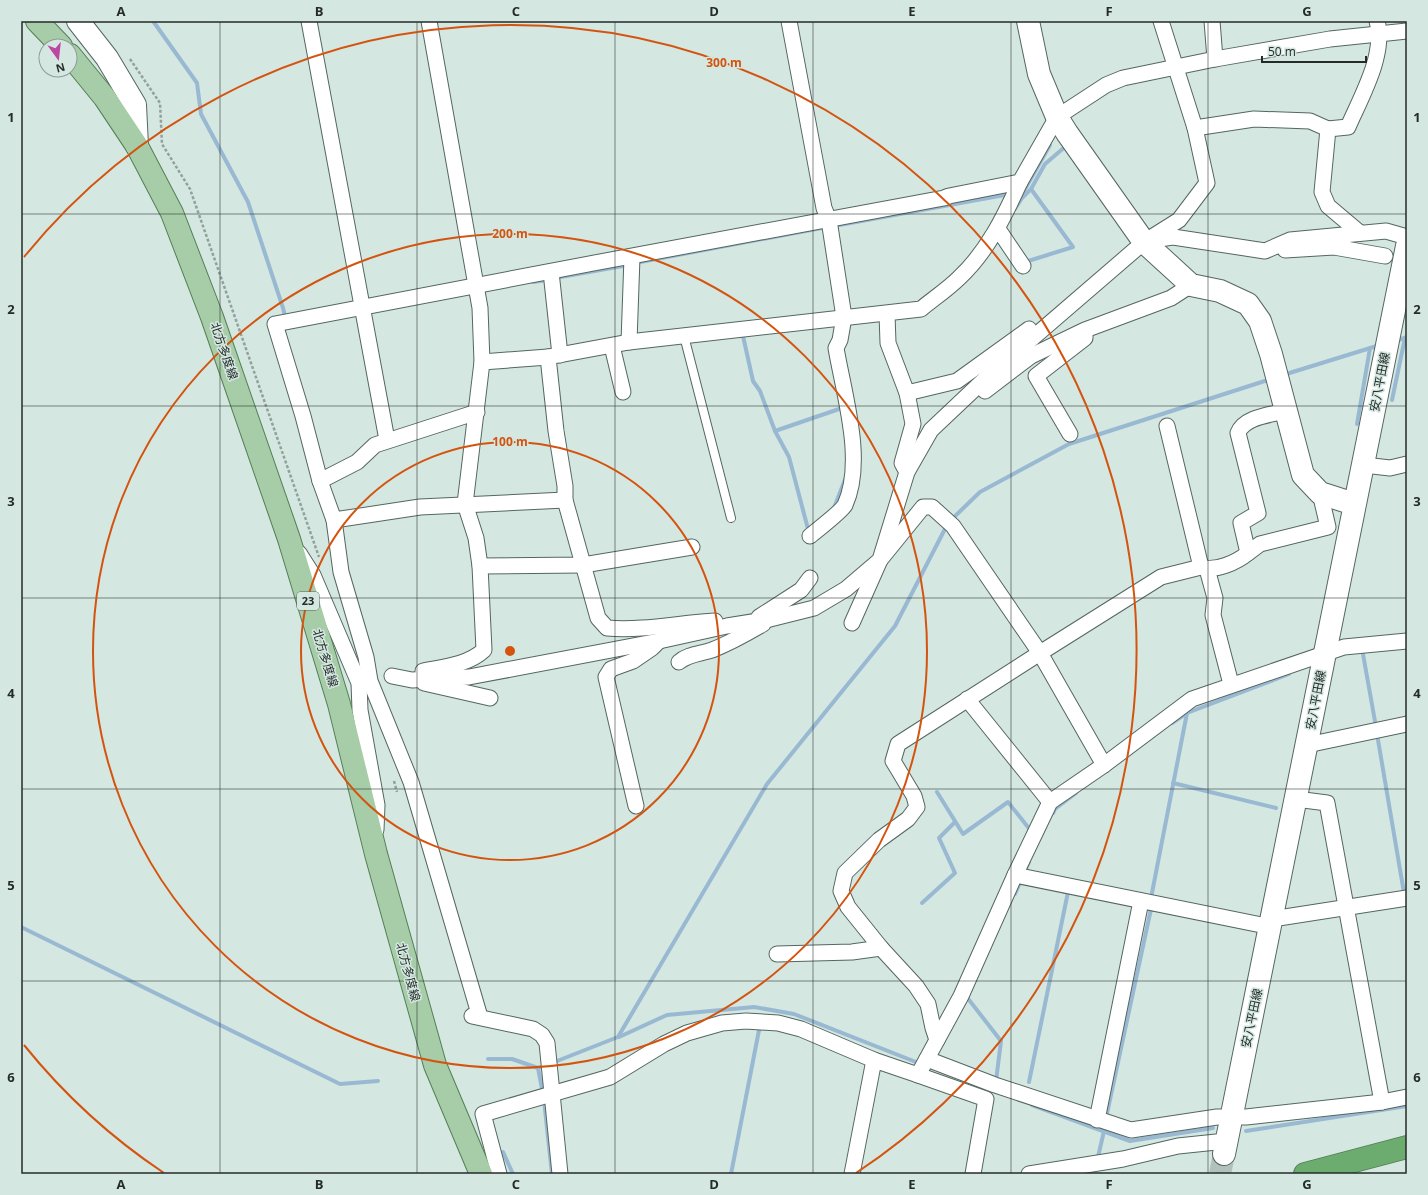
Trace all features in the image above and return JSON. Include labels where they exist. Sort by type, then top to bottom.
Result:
[{"type":"highway","points":[[1305,1174],[1407,1147]]},
{"type":"highway","points":[[1315,1174],[1407,1158]]},
{"type":"main road","points":[[37,21],[53,38]]},
{"type":"main road","points":[[78,21],[107,58],[135,105],[137,146]]},
{"type":"main road","points":[[1028,21],[1039,74],[1057,117],[1144,242],[1191,285],[1220,291],[1248,304],[1260,321],[1271,354],[1303,475],[1320,493],[1354,504]]},
{"type":"main road","name":"北方多度線","points":[[78,66],[105,98],[137,146],[172,213],[212,317],[289,540],[339,704],[376,854],[435,1065],[481,1174]]},
{"type":"main road","name":"安八平田線","points":[[1225,1147],[1272,923],[1354,504],[1364,465],[1407,246]]},
{"type":"street","points":[[309,21],[361,307],[387,440]]},
{"type":"street","points":[[364,682],[446,667],[476,658],[484,650],[480,566],[476,538],[465,504],[482,362],[480,308],[429,21]]},
{"type":"street","points":[[789,21],[824,208],[829,220],[844,317],[840,340],[836,348],[854,450],[854,472],[844,506],[810,536]]},
{"type":"street","points":[[852,623],[880,560],[907,472],[931,430],[985,379],[1144,242],[1179,220],[1207,183],[1195,128],[1161,21]]},
{"type":"street","points":[[1212,21],[1215,59]]},
{"type":"street","points":[[482,362],[554,356],[629,342],[921,309],[959,279],[974,262],[998,229],[1020,182],[1057,117],[1106,85],[1123,78],[1215,59],[1330,39],[1379,27],[1407,31]]},
{"type":"street","points":[[1195,128],[1254,119],[1310,121],[1328,129],[1348,127],[1371,75],[1379,27]]},
{"type":"street","points":[[1328,129],[1322,192],[1328,206],[1360,233]]},
{"type":"street","points":[[376,854],[377,805],[360,710],[366,657],[341,572],[334,520],[320,481],[303,416],[275,324],[550,272],[594,262],[632,257],[829,220],[1020,182]]},
{"type":"street","points":[[998,229],[1023,266]]},
{"type":"street","points":[[1265,251],[1290,240],[1360,233],[1386,231],[1407,237]]},
{"type":"street","points":[[1144,242],[1173,237],[1265,251],[1334,248],[1385,256]]},
{"type":"street","points":[[629,342],[632,257]]},
{"type":"street","points":[[550,272],[556,431],[565,486],[565,500],[598,618],[607,628],[631,630],[683,623],[717,621],[727,626]]},
{"type":"street","points":[[931,430],[1031,356],[1085,330],[1171,298],[1191,285]]},
{"type":"street","points":[[887,314],[888,343],[907,393],[913,424],[902,463],[907,472]]},
{"type":"street","points":[[907,393],[957,381],[1036,325],[1052,320]]},
{"type":"street","points":[[1070,434],[1036,376],[1085,338],[1085,330]]},
{"type":"street","points":[[612,346],[623,392]]},
{"type":"street","points":[[1248,553],[1241,522],[1258,513],[1238,434],[1240,428],[1247,422],[1285,411]]},
{"type":"street","points":[[320,481],[357,462],[374,445],[477,412]]},
{"type":"street","points":[[1167,426],[1204,568],[1215,598],[1213,615],[1231,684]]},
{"type":"street","points":[[1364,465],[1390,468],[1407,464]]},
{"type":"street","points":[[937,1040],[932,1028],[928,1004],[916,986],[880,948],[848,907],[841,891],[845,873],[879,840],[908,819],[917,807],[914,796],[894,761],[898,744],[1161,577],[1238,561],[1260,544],[1328,527],[1320,493]]},
{"type":"street","points":[[334,520],[420,507],[565,500]]},
{"type":"street","points":[[412,680],[469,677],[659,641],[727,626],[770,619],[814,608],[846,588],[880,560],[923,507],[932,507],[953,526],[1040,653],[1104,765]]},
{"type":"street","points":[[289,540],[313,575],[411,782],[476,1017],[533,1029],[542,1035],[547,1043],[560,1174]]},
{"type":"street","points":[[480,566],[583,565],[692,547]]},
{"type":"street","points":[[752,622],[801,590],[810,578]]},
{"type":"street","points":[[679,662],[685,657],[711,650],[742,636],[770,619]]},
{"type":"street","points":[[636,806],[606,677],[611,670],[633,661],[652,648],[659,641]]},
{"type":"street","points":[[918,1075],[961,996],[1015,875],[1050,802],[1104,765],[1192,699],[1231,684],[1344,647],[1407,641]]},
{"type":"street","points":[[392,676],[490,698]]},
{"type":"street","points":[[967,699],[1050,802]]},
{"type":"street","points":[[1307,746],[1407,724]]},
{"type":"street","points":[[1296,799],[1328,803],[1382,1102]]},
{"type":"street","points":[[1015,875],[1141,901],[1272,923],[1407,898]]},
{"type":"street","points":[[1097,1120],[1141,901]]},
{"type":"street","points":[[777,954],[852,952],[880,948]]},
{"type":"street","points":[[499,1174],[482,1114],[610,1077],[675,1038],[687,1033],[722,1024],[746,1021],[778,1023],[801,1029],[874,1060],[986,1099],[973,1174]]},
{"type":"street","points":[[927,1059],[1097,1120],[1131,1130],[1217,1117],[1232,1117],[1382,1102],[1407,1097]]},
{"type":"street","points":[[852,1174],[874,1060]]},
{"type":"street","points":[[1029,1174],[1123,1159],[1178,1146],[1225,1147]]},
{"type":"lane","points":[[684,336],[731,518]]},
{"type":"waterway","points":[[153,21],[197,83],[201,114],[248,202],[286,320]]},
{"type":"waterway","points":[[1019,192],[1024,191],[1050,145]]},
{"type":"waterway","points":[[1015,209],[1022,198],[1031,189],[1045,164],[1066,146],[1064,145]]},
{"type":"waterway","points":[[1025,262],[1073,247],[1031,189]]},
{"type":"waterway","points":[[834,226],[1010,194]]},
{"type":"waterway","points":[[635,263],[827,227]]},
{"type":"waterway","points":[[555,278],[629,265]]},
{"type":"waterway","points":[[533,282],[548,280]]},
{"type":"waterway","points":[[739,336],[743,336],[753,381],[760,391],[775,431],[789,457],[808,529],[810,528]]},
{"type":"waterway","points":[[1396,341],[1407,337]]},
{"type":"waterway","points":[[1392,400],[1405,338]]},
{"type":"waterway","points":[[1283,375],[1380,345]]},
{"type":"waterway","points":[[1357,424],[1370,348]]},
{"type":"waterway","points":[[951,520],[980,492],[1069,444],[1271,379]]},
{"type":"waterway","points":[[775,431],[842,408]]},
{"type":"waterway","points":[[834,508],[846,477]]},
{"type":"waterway","points":[[552,1063],[618,1037],[767,784],[895,626],[947,525]]},
{"type":"waterway","points":[[1363,654],[1376,727]]},
{"type":"waterway","points":[[1172,723],[1187,713],[1289,674]]},
{"type":"waterway","points":[[1151,898],[1187,713]]},
{"type":"waterway","points":[[1377,734],[1404,893]]},
{"type":"waterway","points":[[1173,783],[1276,808]]},
{"type":"waterway","points":[[937,792],[963,834],[1008,802],[1031,831]]},
{"type":"waterway","points":[[1053,813],[1055,809],[1076,793]]},
{"type":"waterway","points":[[922,903],[955,873],[939,838],[955,822]]},
{"type":"waterway","points":[[1015,894],[1029,862]]},
{"type":"waterway","points":[[1029,1082],[1068,892],[1064,892]]},
{"type":"waterway","points":[[1106,1118],[1151,909],[1155,910]]},
{"type":"waterway","points":[[21,927],[340,1084],[378,1081]]},
{"type":"waterway","points":[[967,994],[966,996],[1001,1041],[996,1081]]},
{"type":"waterway","points":[[619,1037],[667,1015],[754,1007],[794,1014],[921,1064]]},
{"type":"waterway","points":[[731,1174],[760,1025]]},
{"type":"waterway","points":[[488,1059],[512,1059],[538,1068],[546,1065]]},
{"type":"waterway","points":[[538,1068],[543,1094]]},
{"type":"waterway","points":[[544,1100],[552,1174]]},
{"type":"waterway","points":[[1032,1105],[1130,1141],[1213,1128]]},
{"type":"waterway","points":[[1246,1131],[1407,1106]]},
{"type":"waterway","points":[[1098,1157],[1104,1131]]},
{"type":"waterway","points":[[503,1152],[513,1174]]},
{"type":"tunnel","points":[[1220,1174],[1224,1154]]}]
